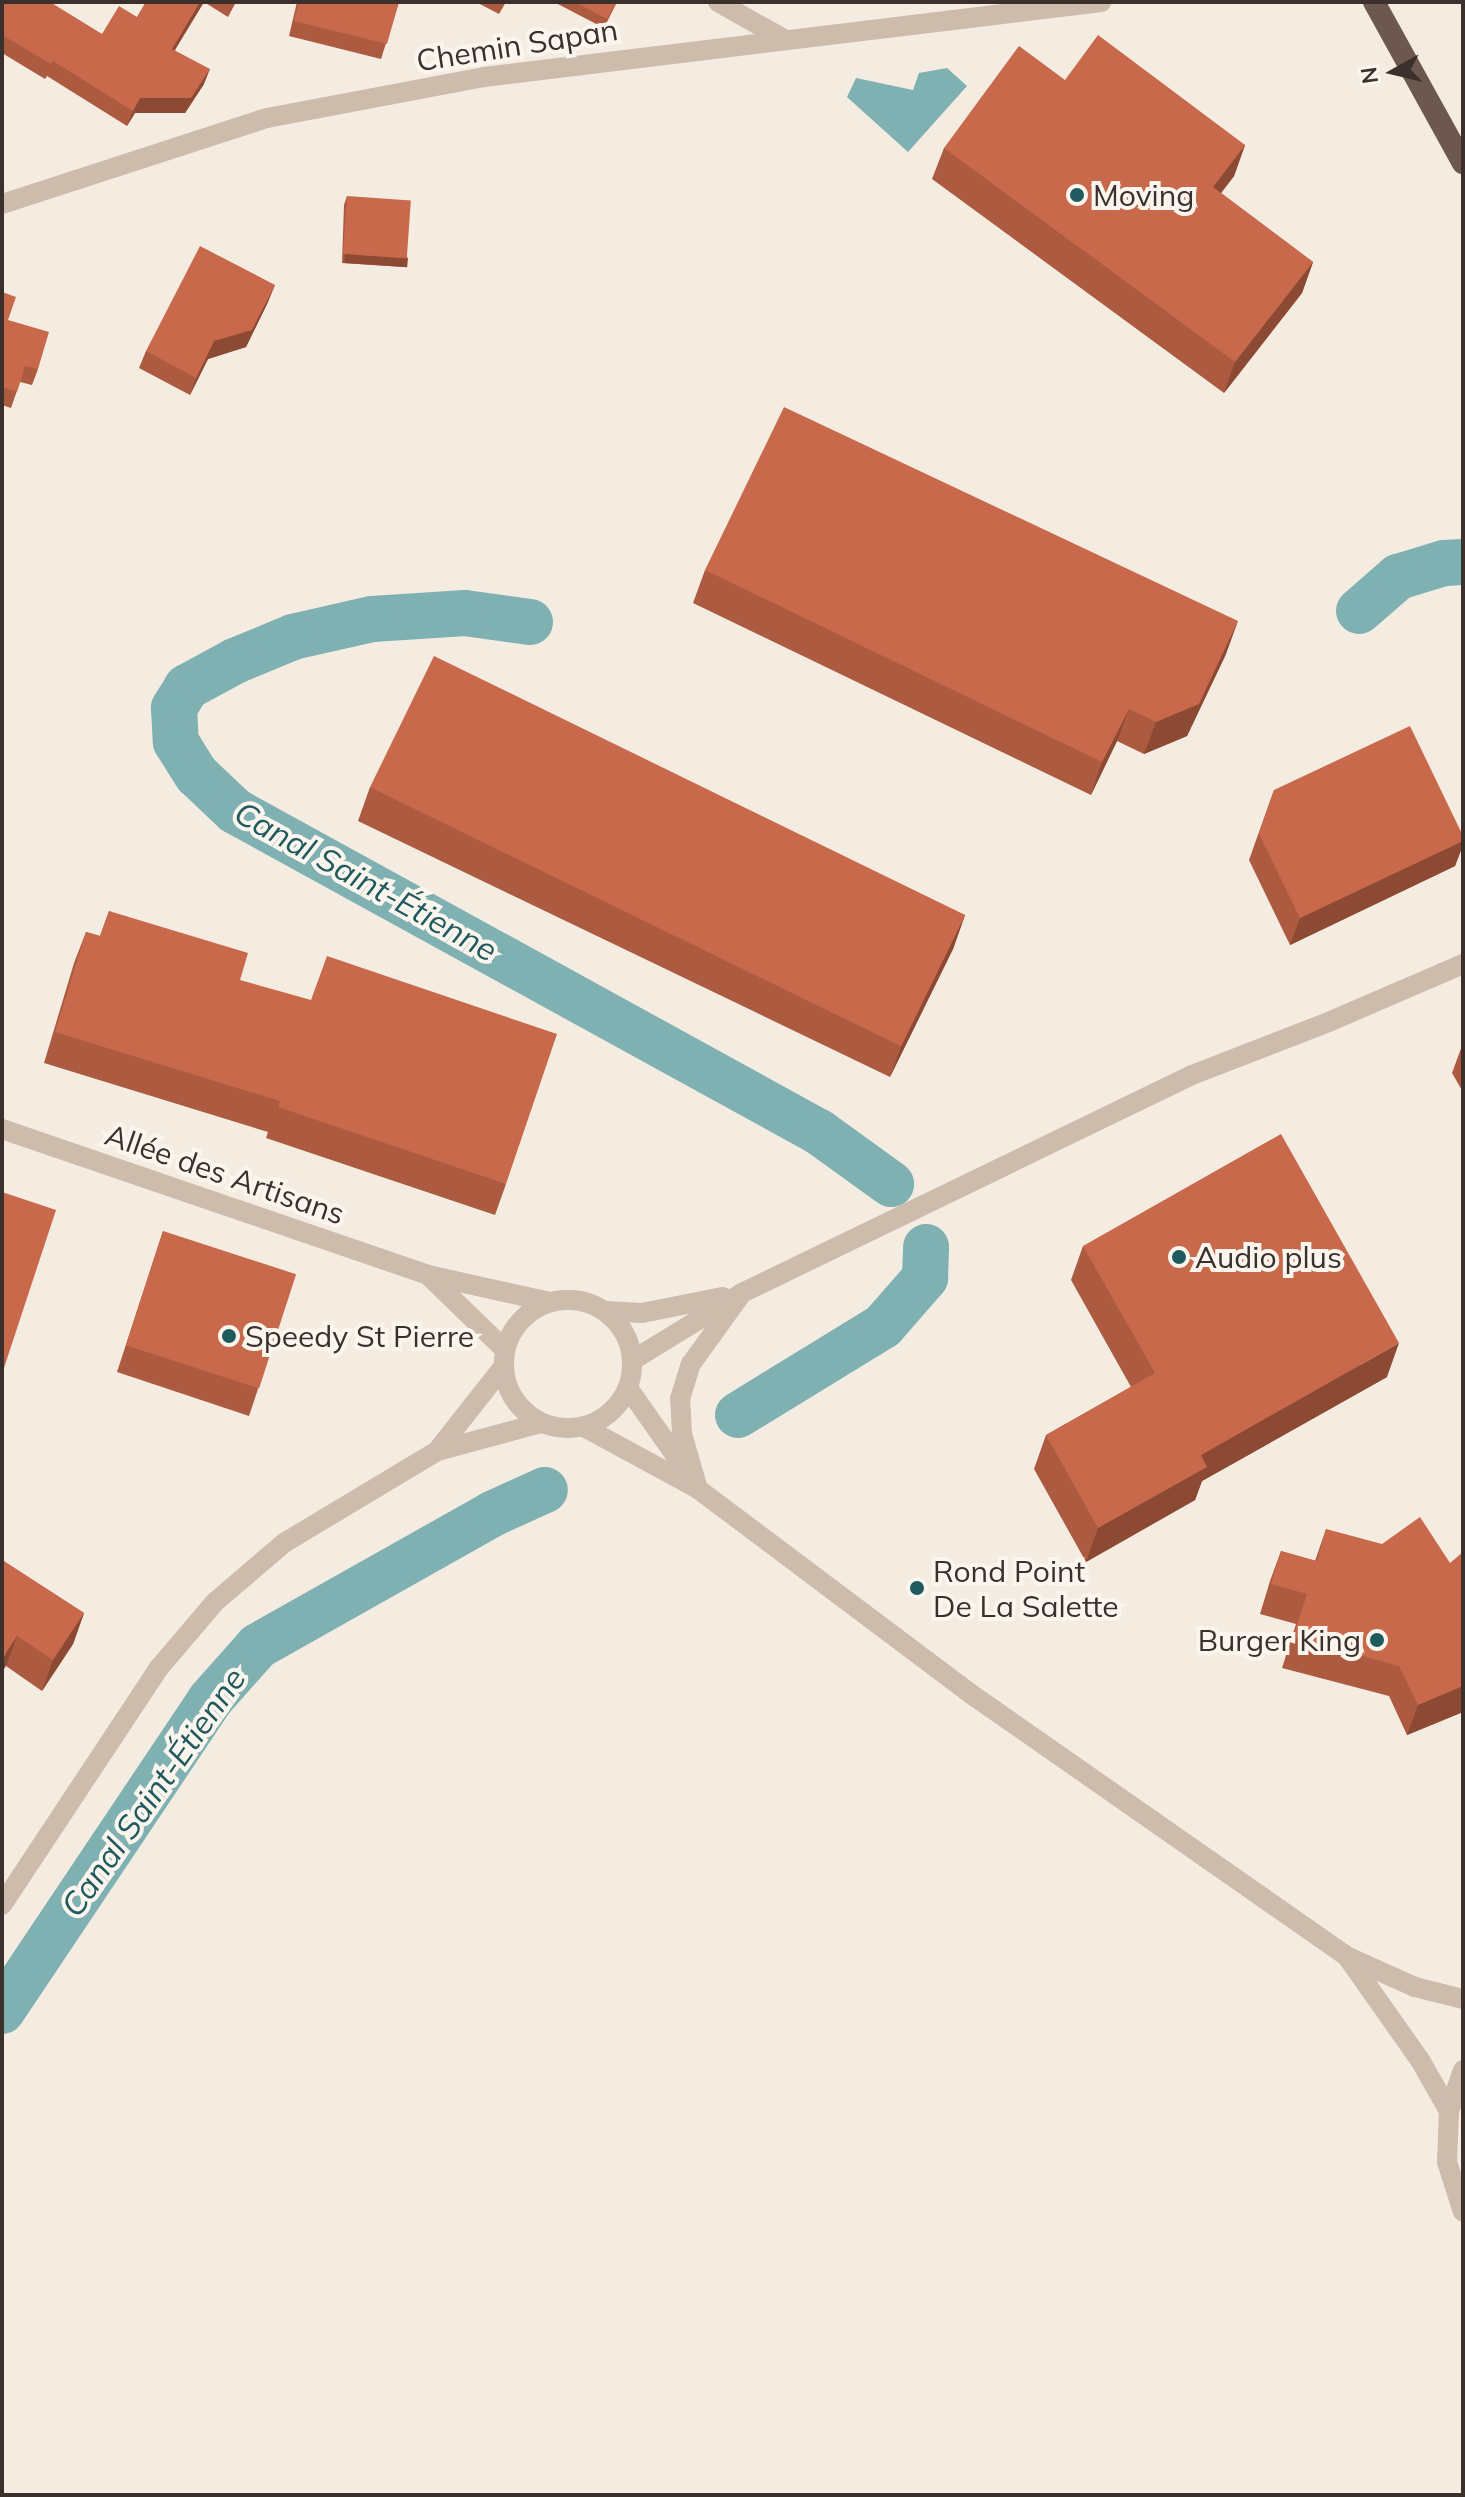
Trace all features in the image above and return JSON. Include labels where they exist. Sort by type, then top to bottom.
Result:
[{"type":"highway","points":[[1374,2],[1463,163]]},
{"type":"street","points":[[718,2],[782,38]]},
{"type":"street","name":"Chemin Sapan","points":[[2,204],[267,118],[484,77],[782,38],[926,11],[1101,2]]},
{"type":"street","points":[[633,1360],[742,1293],[1192,1075],[1331,1021],[1463,964]]},
{"type":"street","name":"Allée des Artisans","points":[[2,1129],[428,1275],[550,1302]]},
{"type":"street","name":"Allée des Artisans","points":[[428,1275],[504,1358]]},
{"type":"street","points":[[605,1311],[673,1309],[742,1293]]},
{"type":"street","points":[[698,1489],[682,1434],[680,1399],[691,1364],[742,1293]]},
{"type":"street","points":[[437,1451],[504,1358],[521,1320],[550,1302],[588,1302],[605,1311],[628,1341],[633,1360],[628,1388],[610,1412],[584,1427],[562,1428],[541,1423],[515,1401],[504,1358]]},
{"type":"street","points":[[628,1388],[698,1489]]},
{"type":"street","points":[[2,1905],[158,1669],[215,1602],[284,1543],[437,1451],[541,1423]]},
{"type":"street","points":[[584,1427],[698,1489],[971,1694],[1348,1957],[1415,1987],[1463,1999]]},
{"type":"street","points":[[1348,1957],[1420,2060],[1449,2111]]},
{"type":"street","points":[[1463,2070],[1449,2111],[1447,2162],[1463,2212]]},
{"type":"water","points":[[947,68],[967,86],[908,152],[847,97],[856,78],[913,90],[919,73]]},
{"type":"building","points":[[2,2],[50,2],[102,34],[119,6],[137,17],[146,2],[200,2],[172,49],[210,69],[191,98],[140,98],[133,111],[53,61],[51,64],[2,35]]},
{"type":"building","points":[[299,2],[399,2],[387,44],[294,21]]},
{"type":"building","points":[[575,2],[616,2],[607,19]]},
{"type":"building","points":[[1098,35],[1245,145],[1213,187],[1313,262],[1235,362],[944,148],[1019,46],[1065,80]]},
{"type":"building","points":[[347,196],[411,200],[407,258],[343,254]]},
{"type":"building","points":[[200,246],[275,285],[252,330],[214,341],[196,378],[146,351]]},
{"type":"building","points":[[2,292],[16,297],[8,320],[49,332],[38,369],[25,366],[17,392],[2,387]]},
{"type":"building","points":[[784,407],[1238,621],[1199,704],[1156,722],[1129,709],[1102,762],[705,570]]},
{"type":"building","points":[[434,656],[965,915],[901,1046],[370,787]]},
{"type":"building","points":[[1410,726],[1463,841],[1300,918],[1259,834],[1274,790]]},
{"type":"building","points":[[109,911],[248,953],[240,980],[311,1000],[327,956],[557,1034],[506,1184],[278,1107],[280,1101],[55,1032],[86,932],[100,936]]},
{"type":"building","points":[[1281,1134],[1399,1343],[1201,1455],[1207,1467],[1098,1528],[1046,1435],[1155,1373],[1083,1246]]},
{"type":"building","points":[[2,1192],[56,1210],[2,1374]]},
{"type":"building","points":[[163,1231],[296,1274],[259,1388],[126,1345]]},
{"type":"building","name":"Burger King","points":[[1420,1517],[1450,1563],[1463,1552],[1463,1686],[1418,1705],[1399,1666],[1293,1637],[1307,1594],[1271,1584],[1281,1551],[1317,1561],[1326,1529],[1382,1544]]},
{"type":"building","points":[[2,1560],[84,1613],[53,1660],[17,1636],[2,1659]]},
{"type":"waterway","name":"Canal Saint-Étienne","points":[[1359,611],[1398,577],[1444,563],[1463,562]]},
{"type":"waterway","name":"Canal Saint-Étienne","points":[[530,622],[465,613],[372,619],[293,637],[235,661],[187,687],[174,708],[176,742],[197,775],[235,811],[819,1132],[891,1184]]},
{"type":"waterway","name":"Canal Saint-Étienne","points":[[738,1415],[883,1326],[925,1278],[926,1247]]},
{"type":"waterway","name":"Canal Saint-Étienne","points":[[2,2011],[210,1700],[258,1646],[492,1514],[545,1490]]},
{"type":"place","name":"Moving","points":[[1077,195]]},
{"type":"place","name":"Audio plus","points":[[1179,1257]]},
{"type":"place","name":"Speedy St Pierre","points":[[229,1336]]},
{"type":"place","name":"Rond Point De La Salette","points":[[917,1588]]},
{"type":"place","name":"Burger King","points":[[1377,1640]]}]
